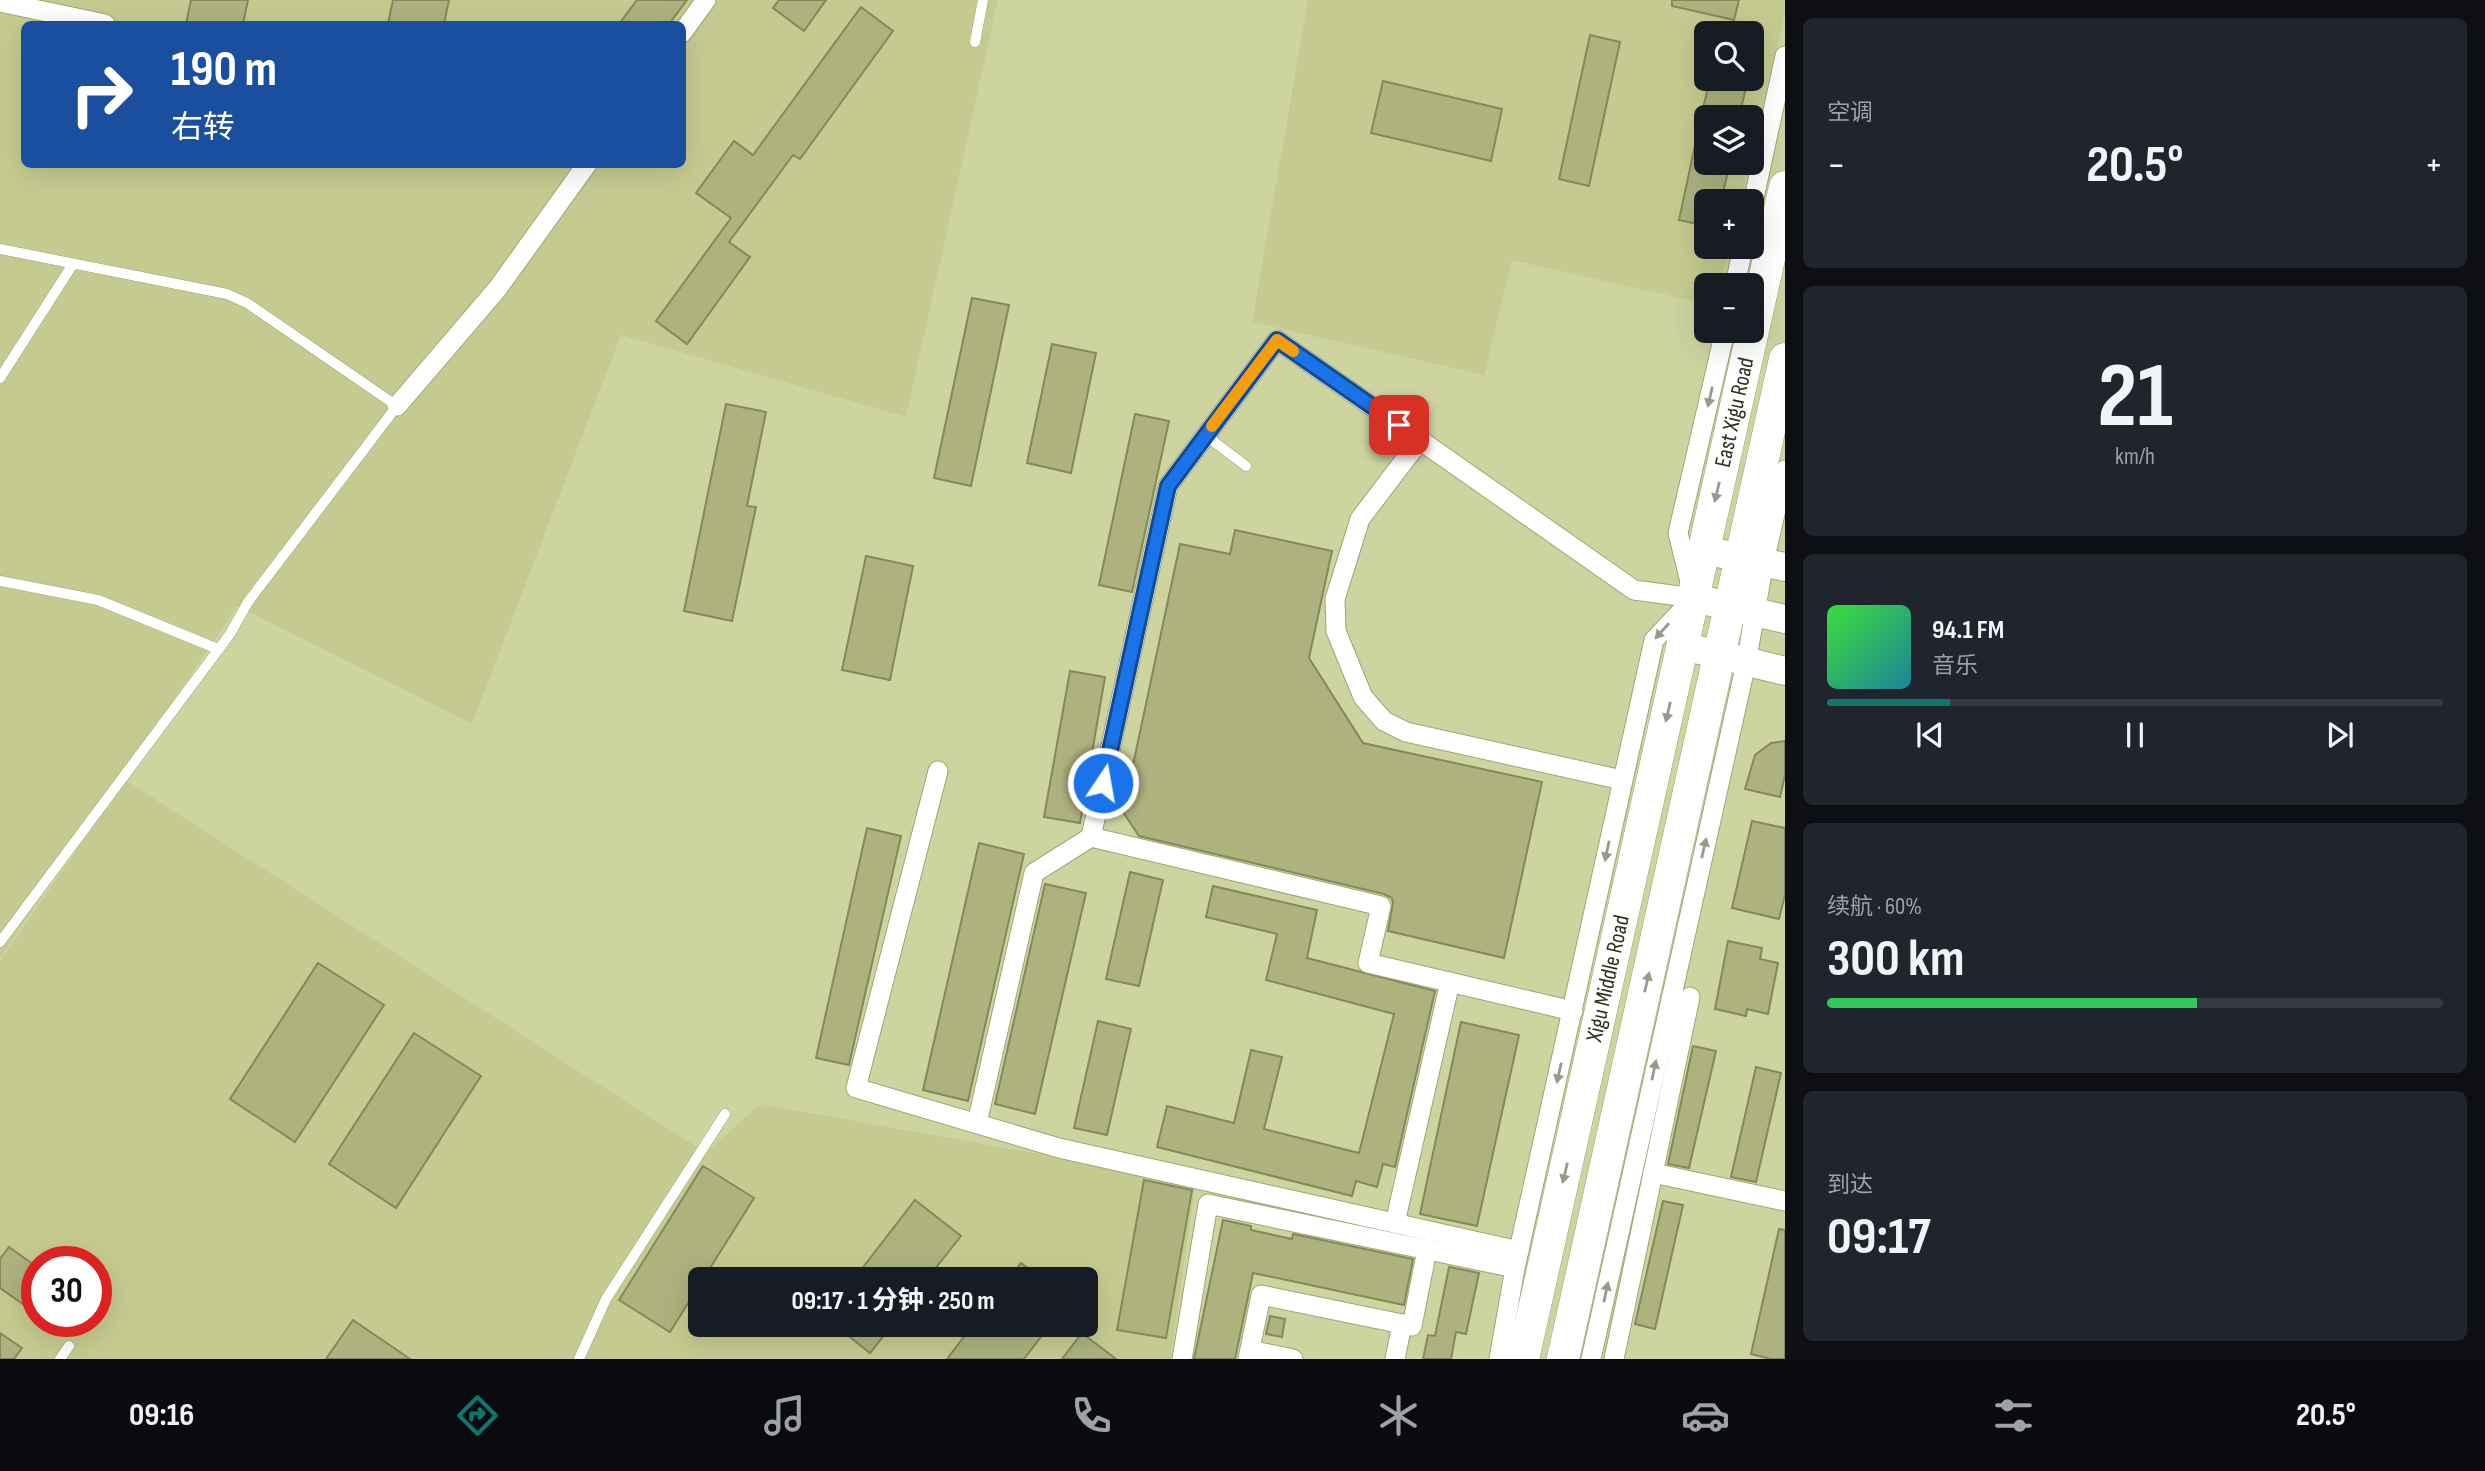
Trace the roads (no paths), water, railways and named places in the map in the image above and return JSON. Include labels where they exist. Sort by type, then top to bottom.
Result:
[{"type":"main road","name":"East Xigu Road","points":[[1694,598],[1785,187]]},
{"type":"main road","name":"East Xigu Road","points":[[1743,610],[1763,562],[1785,359]]},
{"type":"main road","name":"Xigu Middle Road","points":[[1523,1359],[1525,1264],[1694,598]]},
{"type":"main road","name":"Xigu Middle Road","points":[[1563,1359],[1743,610]]},
{"type":"main road","points":[[1525,1264],[1580,1280]]},
{"type":"street","points":[[686,28],[706,0]]},
{"type":"street","points":[[0,2],[91,21]]},
{"type":"street","points":[[1756,189],[1785,56]]},
{"type":"street","points":[[397,406],[499,288],[584,168]]},
{"type":"street","points":[[977,1123],[1034,873],[1091,837],[1168,486],[1277,340],[1634,590],[1694,598],[1785,619]]},
{"type":"street","points":[[1694,598],[1678,533],[1722,343]]},
{"type":"street","points":[[1420,440],[1360,519],[1335,599],[1336,631],[1363,697],[1384,721],[1406,732],[1622,780]]},
{"type":"street","points":[[1704,550],[1763,562],[1785,470]]},
{"type":"street","points":[[1499,1359],[1525,1264],[1573,1011],[1654,640],[1694,598]]},
{"type":"street","points":[[1683,646],[1785,671]]},
{"type":"street","points":[[1591,1359],[1732,660]]},
{"type":"street","points":[[938,771],[856,1088],[1059,1147],[1395,1223],[1525,1264]]},
{"type":"street","points":[[1091,837],[1381,906],[1368,963],[1573,1011]]},
{"type":"street","points":[[1395,1223],[1450,982]]},
{"type":"street","points":[[1614,1359],[1690,997]]},
{"type":"street","points":[[1653,1173],[1785,1201]]},
{"type":"street","points":[[1182,1359],[1208,1204],[1427,1250],[1525,1264]]},
{"type":"street","points":[[1293,1359],[1249,1355],[1261,1296],[1412,1326],[1427,1250]]},
{"type":"street","points":[[1395,1359],[1402,1324]]},
{"type":"lane","points":[[975,42],[983,0]]},
{"type":"lane","points":[[0,249],[227,294],[247,303],[397,406],[248,602],[218,649],[0,942]]},
{"type":"lane","points":[[0,378],[73,264]]},
{"type":"lane","points":[[1205,435],[1245,466]]},
{"type":"lane","points":[[0,581],[98,600],[218,649]]},
{"type":"lane","points":[[579,1359],[606,1299],[725,1114]]},
{"type":"lane","points":[[60,1359],[69,1346]]}]
